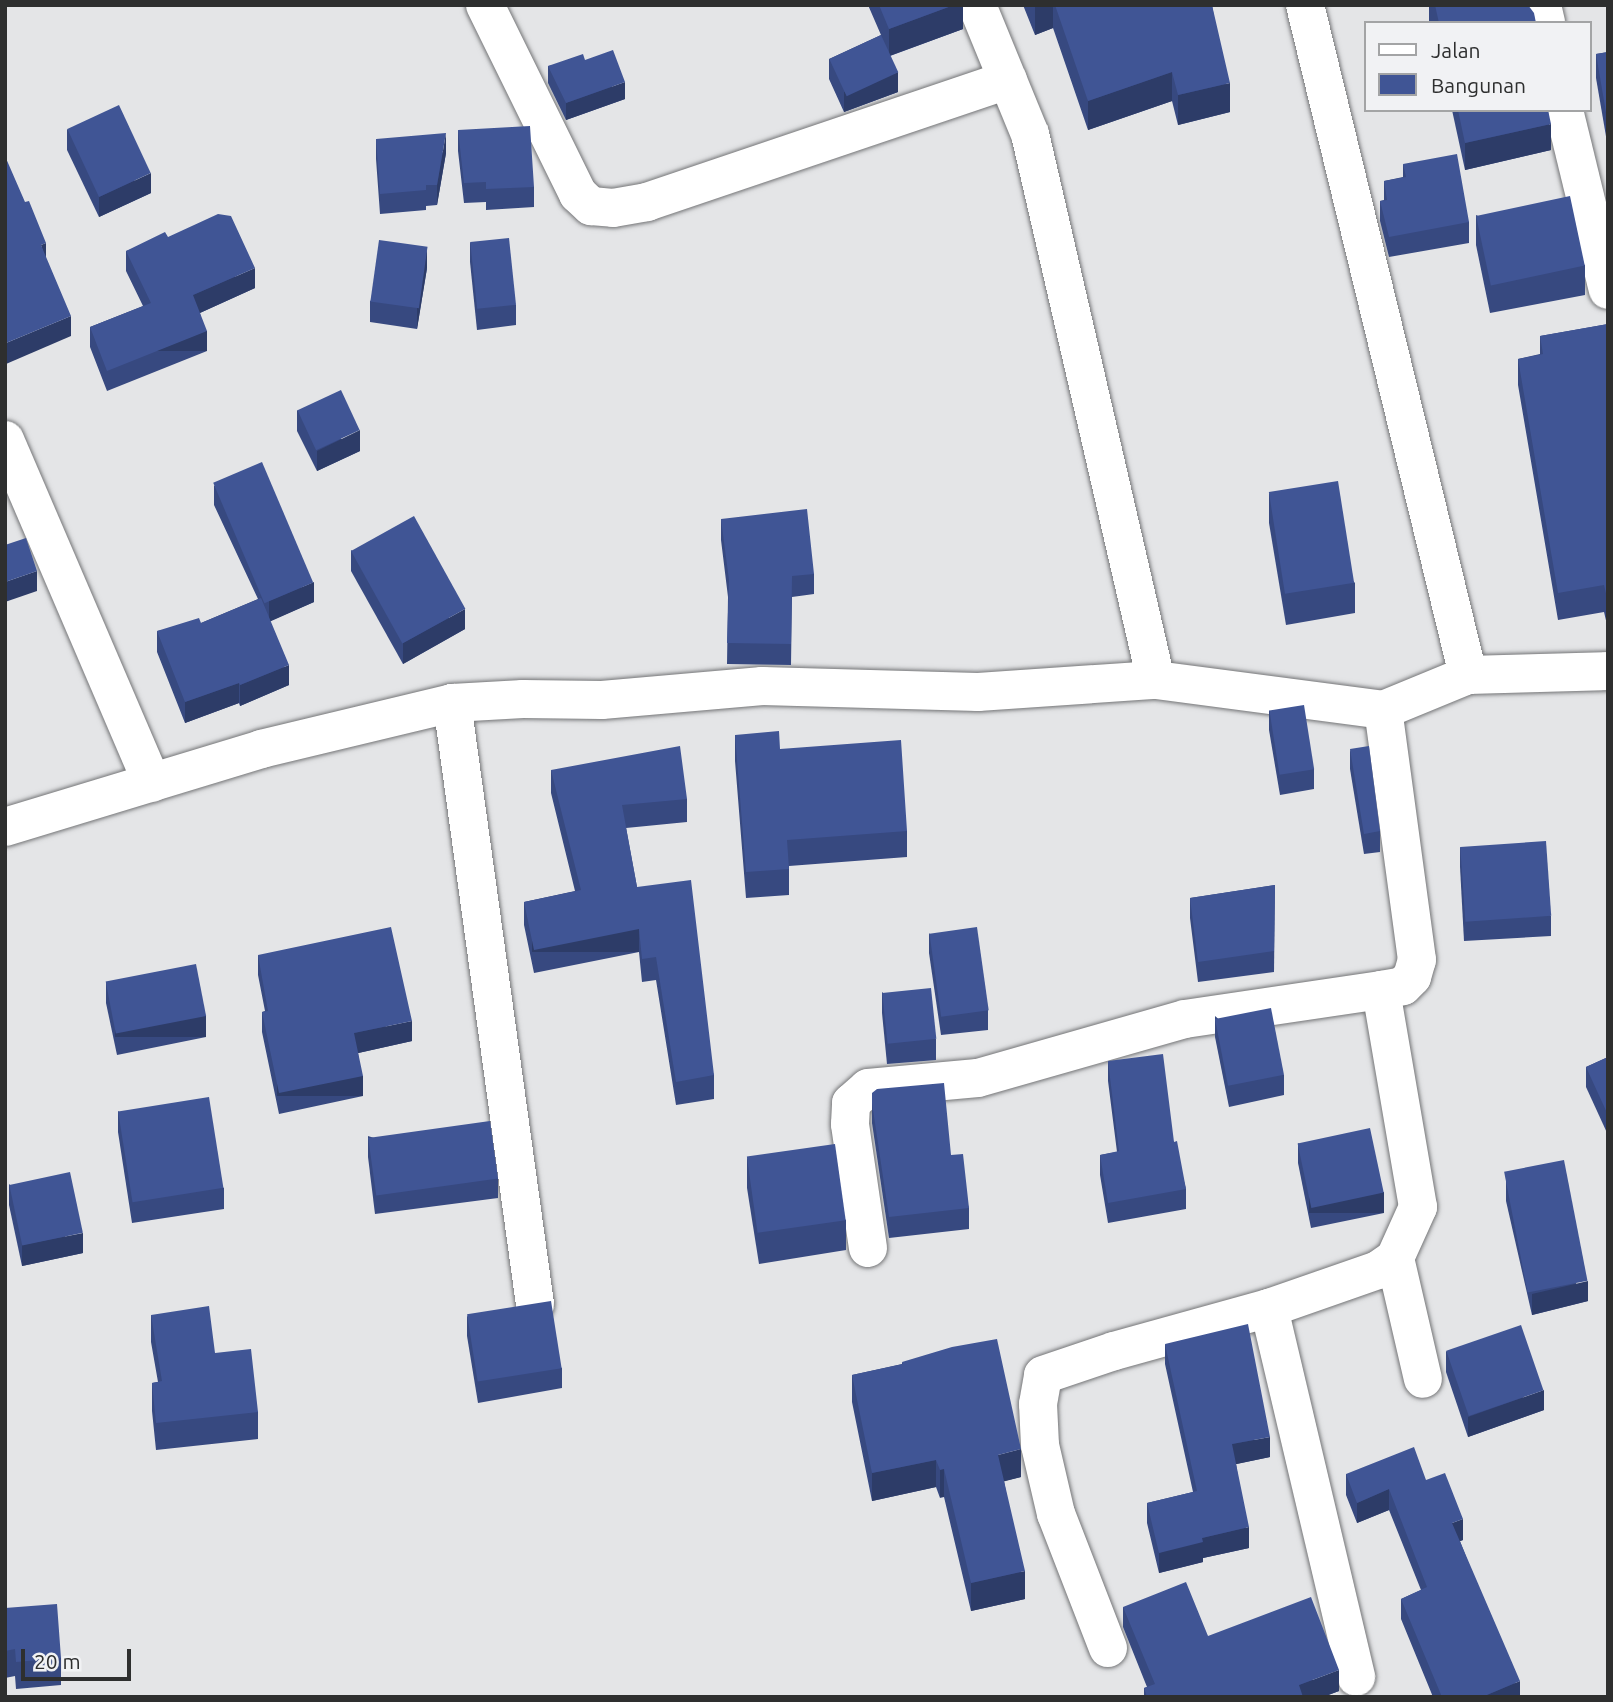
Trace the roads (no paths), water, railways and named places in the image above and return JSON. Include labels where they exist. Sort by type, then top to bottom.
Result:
[{"type":"street","points":[[485,5],[578,194],[591,206],[614,208],[647,202],[1008,80]]},
{"type":"street","points":[[977,5],[1030,134],[1156,680]]},
{"type":"street","points":[[1305,5],[1468,675]]},
{"type":"street","points":[[1564,112],[1608,290]]},
{"type":"street","points":[[5,440],[152,783]]},
{"type":"street","points":[[5,827],[261,749],[452,703],[523,699],[601,700],[762,686],[978,692],[1156,680],[1383,710],[1468,675],[1608,671]]},
{"type":"street","points":[[452,703],[535,1304]]},
{"type":"street","points":[[868,1248],[850,1124],[851,1103],[868,1088],[978,1078],[1185,1019],[1403,986],[1412,977],[1417,960],[1383,710]]},
{"type":"street","points":[[1108,1648],[1056,1514],[1040,1445],[1038,1404],[1043,1376],[1114,1351],[1269,1308],[1378,1270],[1395,1258],[1418,1207],[1381,990]]},
{"type":"street","points":[[1395,1258],[1423,1379]]},
{"type":"street","points":[[1269,1308],[1356,1677]]}]
